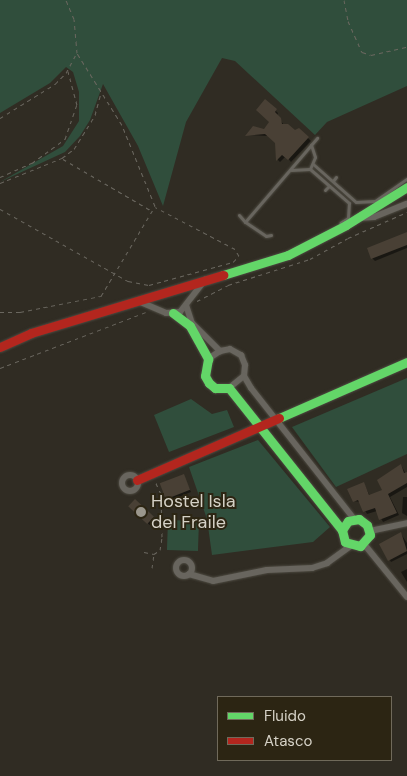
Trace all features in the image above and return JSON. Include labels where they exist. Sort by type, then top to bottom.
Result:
[{"type":"street","points":[[0,347],[31,333],[288,255],[358,218],[407,187]]},
{"type":"street","points":[[358,218],[374,217],[407,204]]},
{"type":"street","points":[[173,314],[187,306],[206,279]]},
{"type":"street","points":[[186,285],[187,306],[192,323],[220,351]]},
{"type":"street","points":[[152,296],[158,309]]},
{"type":"street","points":[[137,301],[173,314],[190,326],[208,359],[205,376],[215,388],[228,388],[244,376]]},
{"type":"street","points":[[208,359],[220,351],[230,349],[241,355],[245,365],[244,376],[277,421],[354,519],[365,522],[370,530]]},
{"type":"street","points":[[137,480],[277,421],[407,362]]},
{"type":"street","points":[[228,388],[342,530],[343,539],[350,546]]},
{"type":"street","points":[[342,530],[345,524],[354,519]]},
{"type":"street","points":[[370,530],[407,523]]},
{"type":"street","points":[[364,544],[370,530]]},
{"type":"street","points":[[189,574],[213,581],[267,570],[312,568],[327,563],[350,546],[364,544]]},
{"type":"street","points":[[364,544],[407,597]]},
{"type":"lane","points":[[245,222],[318,138]]},
{"type":"lane","points":[[310,169],[315,157],[311,146]]},
{"type":"lane","points":[[313,164],[356,202],[375,201],[407,179]]},
{"type":"lane","points":[[290,170],[310,169],[349,203],[350,211],[348,218],[325,236]]},
{"type":"lane","points":[[333,181],[336,177]]},
{"type":"lane","points":[[325,190],[329,186]]},
{"type":"lane","points":[[239,215],[245,222],[266,236],[271,235]]},
{"type":"path","points":[[0,209],[128,281],[149,285],[232,262],[239,256],[235,249],[155,206],[122,125],[77,53],[74,19],[66,0]]},
{"type":"path","points":[[344,0],[348,21],[362,52],[371,55],[407,47]]},
{"type":"path","points":[[0,118],[55,84],[68,71],[77,53]]},
{"type":"path","points":[[0,177],[32,163],[65,138],[77,105],[68,71]]},
{"type":"path","points":[[0,183],[62,158],[85,135],[101,91]]},
{"type":"path","points":[[62,158],[152,211]]},
{"type":"path","points":[[0,312],[20,312],[101,296],[155,206]]},
{"type":"path","points":[[187,306],[228,285],[310,259],[348,238],[407,212]]},
{"type":"path","points":[[0,368],[149,310]]},
{"type":"path","points":[[144,552],[154,554],[160,550],[162,537],[161,494],[151,474]]},
{"type":"path","points":[[152,568],[154,554]]},
{"type":"green space","points":[[0,0],[407,0],[407,86],[327,122],[315,135],[235,61],[222,58],[186,122],[163,206],[138,146],[103,84],[90,120],[80,136],[65,152],[0,182],[63,146],[79,121],[79,92],[73,72],[66,67],[50,83],[0,113]]},
{"type":"green space","points":[[407,378],[407,454],[336,487],[292,427]]},
{"type":"green space","points":[[191,399],[212,414],[227,410],[234,427],[169,452],[154,415]]},
{"type":"green space","points":[[258,440],[330,527],[313,542],[212,555],[207,519],[189,467]]},
{"type":"green space","points":[[168,520],[199,521],[198,551],[167,550]]},
{"type":"building","points":[[265,99],[277,109],[275,112],[281,118],[282,124],[288,124],[295,130],[299,128],[309,137],[288,160],[282,155],[276,161],[275,143],[265,134],[245,136],[253,126],[264,129],[269,122],[256,110]]},
{"type":"building","points":[[407,232],[407,245],[371,259],[367,248]]},
{"type":"building","points":[[401,464],[404,473],[407,472],[407,483],[388,494],[397,513],[379,520],[375,508],[363,512],[358,500],[353,502],[347,489],[364,482],[369,495],[382,490],[377,480]]},
{"type":"building","points":[[184,474],[190,490],[166,499],[160,483]]},
{"type":"building","name":"Hostel Isla del Fraile","points":[[135,499],[154,517],[147,524],[128,506]]},
{"type":"building","points":[[401,532],[407,551],[388,561],[379,544]]},
{"type":"traffic: fast","points":[[223,275],[288,255],[346,225],[407,187]]},
{"type":"traffic: fast","points":[[173,313],[190,326],[208,359],[205,376],[209,383],[215,388],[229,388],[342,530],[345,542],[360,546],[370,535],[367,525],[359,519],[348,521],[342,530]]},
{"type":"traffic: fast","points":[[279,418],[407,362]]},
{"type":"traffic: jam","points":[[0,347],[31,333],[223,275]]},
{"type":"traffic: jam","points":[[137,480],[279,418]]},
{"type":"place","name":"Hostel Isla del Fraile","points":[[141,512]]}]
